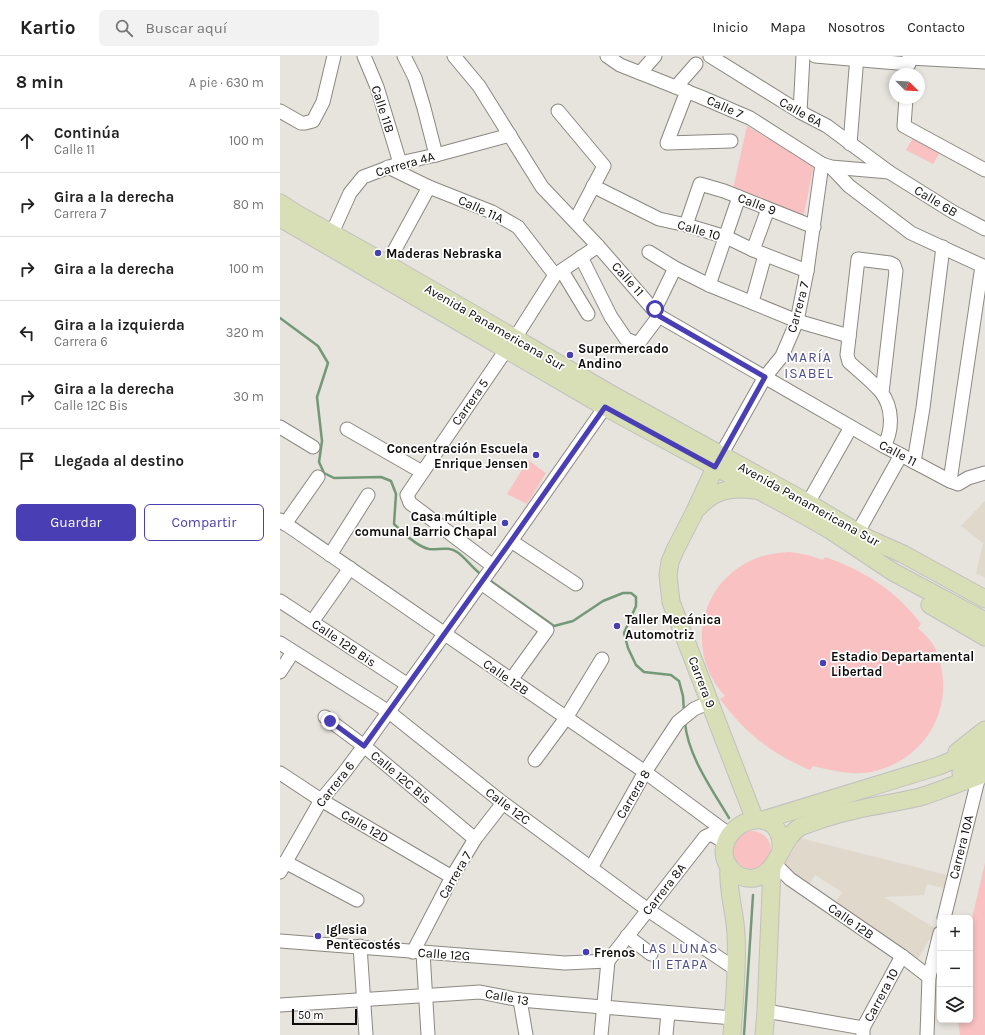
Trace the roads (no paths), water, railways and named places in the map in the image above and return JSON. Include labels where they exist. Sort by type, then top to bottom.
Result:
[{"type":"main road","name":"Avenida Panamericana Sur","points":[[280,203],[387,264],[605,407],[808,503],[864,535],[903,554],[985,599]]},
{"type":"main road","name":"Avenida Panamericana Sur","points":[[280,218],[511,344],[611,394],[718,461],[767,495],[830,530],[893,572]]},
{"type":"main road","name":"Carrera 9","points":[[718,461],[670,562],[668,575],[671,602],[710,702],[759,820]]},
{"type":"main road","points":[[694,513],[703,502],[714,495],[727,490],[740,488],[754,490],[767,495]]},
{"type":"main road","points":[[864,535],[907,568],[985,611]]},
{"type":"main road","points":[[893,572],[985,621]]},
{"type":"main road","points":[[893,572],[916,597],[985,637]]},
{"type":"main road","points":[[939,766],[985,730]]},
{"type":"main road","points":[[982,774],[920,797],[833,815],[799,828],[765,873],[755,878],[745,878],[736,874],[729,867],[725,859],[724,851],[728,839],[745,822],[759,820],[838,798],[939,766],[985,746]]},
{"type":"main road","points":[[838,798],[862,800],[905,793],[956,776],[985,760]]},
{"type":"main road","points":[[759,820],[770,823],[779,832],[781,842],[776,860],[764,1035]]},
{"type":"main road","points":[[729,867],[728,880],[735,916],[737,970],[732,1035]]},
{"type":"street","points":[[280,111],[301,123],[313,121],[323,102],[334,56]]},
{"type":"street","name":"Calle 11B","points":[[364,56],[377,87],[394,165]]},
{"type":"street","points":[[404,56],[415,78],[436,155]]},
{"type":"street","name":"Calle 11","points":[[454,56],[480,86],[542,187],[575,221],[657,312],[851,427],[950,481]]},
{"type":"street","name":"Calle 7","points":[[607,56],[620,65],[750,118],[827,165],[850,186],[911,233],[984,266]]},
{"type":"street","points":[[640,73],[654,56]]},
{"type":"street","name":"Calle 6A","points":[[710,56],[800,112],[827,126],[889,172]]},
{"type":"street","points":[[800,112],[803,56]]},
{"type":"street","points":[[816,56],[909,63],[985,62]]},
{"type":"street","points":[[850,144],[857,58]]},
{"type":"street","points":[[696,64],[681,89],[667,143],[731,141]]},
{"type":"street","points":[[906,104],[904,126],[985,170]]},
{"type":"street","points":[[558,111],[604,166],[575,221]]},
{"type":"street","name":"Carrera 4A","points":[[332,233],[350,193],[362,177],[394,165],[510,135]]},
{"type":"street","name":"Calle 11A","points":[[394,165],[429,187],[492,212],[518,227],[558,273],[588,314]]},
{"type":"street","points":[[827,165],[889,172]]},
{"type":"street","name":"Carrera 7","points":[[718,461],[765,377],[782,356],[797,321],[827,165]]},
{"type":"street","name":"Calle 6B","points":[[889,172],[953,212],[985,229]]},
{"type":"street","name":"Calle 9","points":[[686,225],[700,184],[739,197],[814,227]]},
{"type":"street","name":"Calle 10","points":[[593,186],[659,220],[686,225],[726,237],[807,271]]},
{"type":"street","points":[[387,264],[429,187]]},
{"type":"street","points":[[709,285],[739,197]]},
{"type":"street","points":[[752,302],[759,252],[768,209]]},
{"type":"street","name":"Carrera 5","points":[[487,575],[410,503],[407,495],[558,273],[598,246]]},
{"type":"street","points":[[914,462],[923,408],[944,247]]},
{"type":"street","points":[[649,252],[675,268],[709,285],[797,321],[850,336]]},
{"type":"street","points":[[581,257],[611,317],[626,338],[638,344],[657,312],[675,268]]},
{"type":"street","points":[[882,393],[896,271],[894,265],[890,263],[858,259],[847,355],[849,362],[882,393],[887,403],[891,428],[884,446]]},
{"type":"street","points":[[984,266],[950,481],[958,484],[968,478],[985,473]]},
{"type":"street","name":"Carrera 6","points":[[283,867],[321,800],[364,746],[605,407]]},
{"type":"street","points":[[808,503],[851,427]]},
{"type":"street","points":[[347,429],[422,472]]},
{"type":"street","points":[[282,433],[313,447]]},
{"type":"street","points":[[864,535],[901,455]]},
{"type":"street","points":[[283,522],[318,477]]},
{"type":"street","points":[[330,555],[368,495]]},
{"type":"street","name":"Calle 12B","points":[[283,522],[645,772],[728,839]]},
{"type":"street","points":[[511,541],[576,584]]},
{"type":"street","points":[[312,622],[350,568]]},
{"type":"street","points":[[487,575],[547,630],[511,680]]},
{"type":"street","name":"Calle 12B Bis","points":[[280,601],[408,685]]},
{"type":"street","name":"Calle 12C","points":[[280,643],[388,712],[503,803],[648,910],[737,970]]},
{"type":"street","points":[[280,672],[293,652]]},
{"type":"street","points":[[535,760],[566,718],[602,659]]},
{"type":"street","name":"Carrera 8","points":[[591,868],[645,772],[678,722],[694,709],[710,702]]},
{"type":"street","name":"Calle 12C Bis","points":[[325,717],[364,746],[475,839]]},
{"type":"street","name":"Calle 12D","points":[[280,773],[321,800],[452,877]]},
{"type":"street","name":"Carrera 10A","points":[[945,915],[982,774]]},
{"type":"street","name":"Carrera 7","points":[[418,952],[452,877],[475,839],[503,803]]},
{"type":"street","name":"Carrera 8A","points":[[608,961],[705,837],[712,834],[728,839]]},
{"type":"street","name":"Calle 12B","points":[[776,860],[790,879],[929,976]]},
{"type":"street","points":[[283,867],[357,900]]},
{"type":"street","points":[[627,936],[651,954]]},
{"type":"street","name":"Calle 12G","points":[[280,941],[565,962],[608,961]]},
{"type":"street","points":[[927,1035],[929,976],[937,945]]},
{"type":"street","points":[[360,946],[366,1035]]},
{"type":"street","points":[[418,952],[426,996],[428,1035]]},
{"type":"street","name":"Carrera 10","points":[[863,1031],[902,956]]},
{"type":"street","points":[[601,1035],[608,961]]},
{"type":"street","name":"Calle 13","points":[[280,1005],[480,992],[520,1000],[733,1018]]},
{"type":"street","points":[[520,1000],[526,1035]]},
{"type":"street","points":[[766,1011],[863,1031]]},
{"type":"street","points":[[666,1035],[668,1012]]},
{"type":"waterway","points":[[280,318],[318,346],[328,363],[317,397],[322,441],[319,462],[324,473],[334,478],[381,477],[391,481],[396,494],[394,524],[410,539],[425,548],[454,550],[482,575]]},
{"type":"waterway","points":[[488,579],[554,626],[573,621],[603,601],[623,593],[631,593],[636,597],[636,606],[624,633],[628,648],[636,665],[644,672],[671,675],[679,681],[683,696],[684,712]]},
{"type":"waterway","points":[[685,723],[687,735],[696,760],[708,784],[729,818]]},
{"type":"waterway","points":[[744,1035],[753,895]]},
{"type":"place","name":"Maderas Nebraska","points":[[378,253]]},
{"type":"place","name":"Supermercado Andino","points":[[570,355]]},
{"type":"place","name":"Concentración Escuela Enrique Jensen","points":[[536,455]]},
{"type":"place","name":"Casa múltiple comunal Barrio Chapal","points":[[505,523]]},
{"type":"place","name":"Taller Mecánica Automotriz","points":[[617,626]]},
{"type":"place","name":"Estadio Departamental Libertad","points":[[823,663]]},
{"type":"place","name":"Iglesia Pentecostés","points":[[318,936]]},
{"type":"place","name":"Frenos","points":[[586,952]]},
{"type":"district","name":"MARÍA ISABEL","points":[[809,366]]},
{"type":"district","name":"LAS LUNAS II ETAPA","points":[[680,956]]}]
